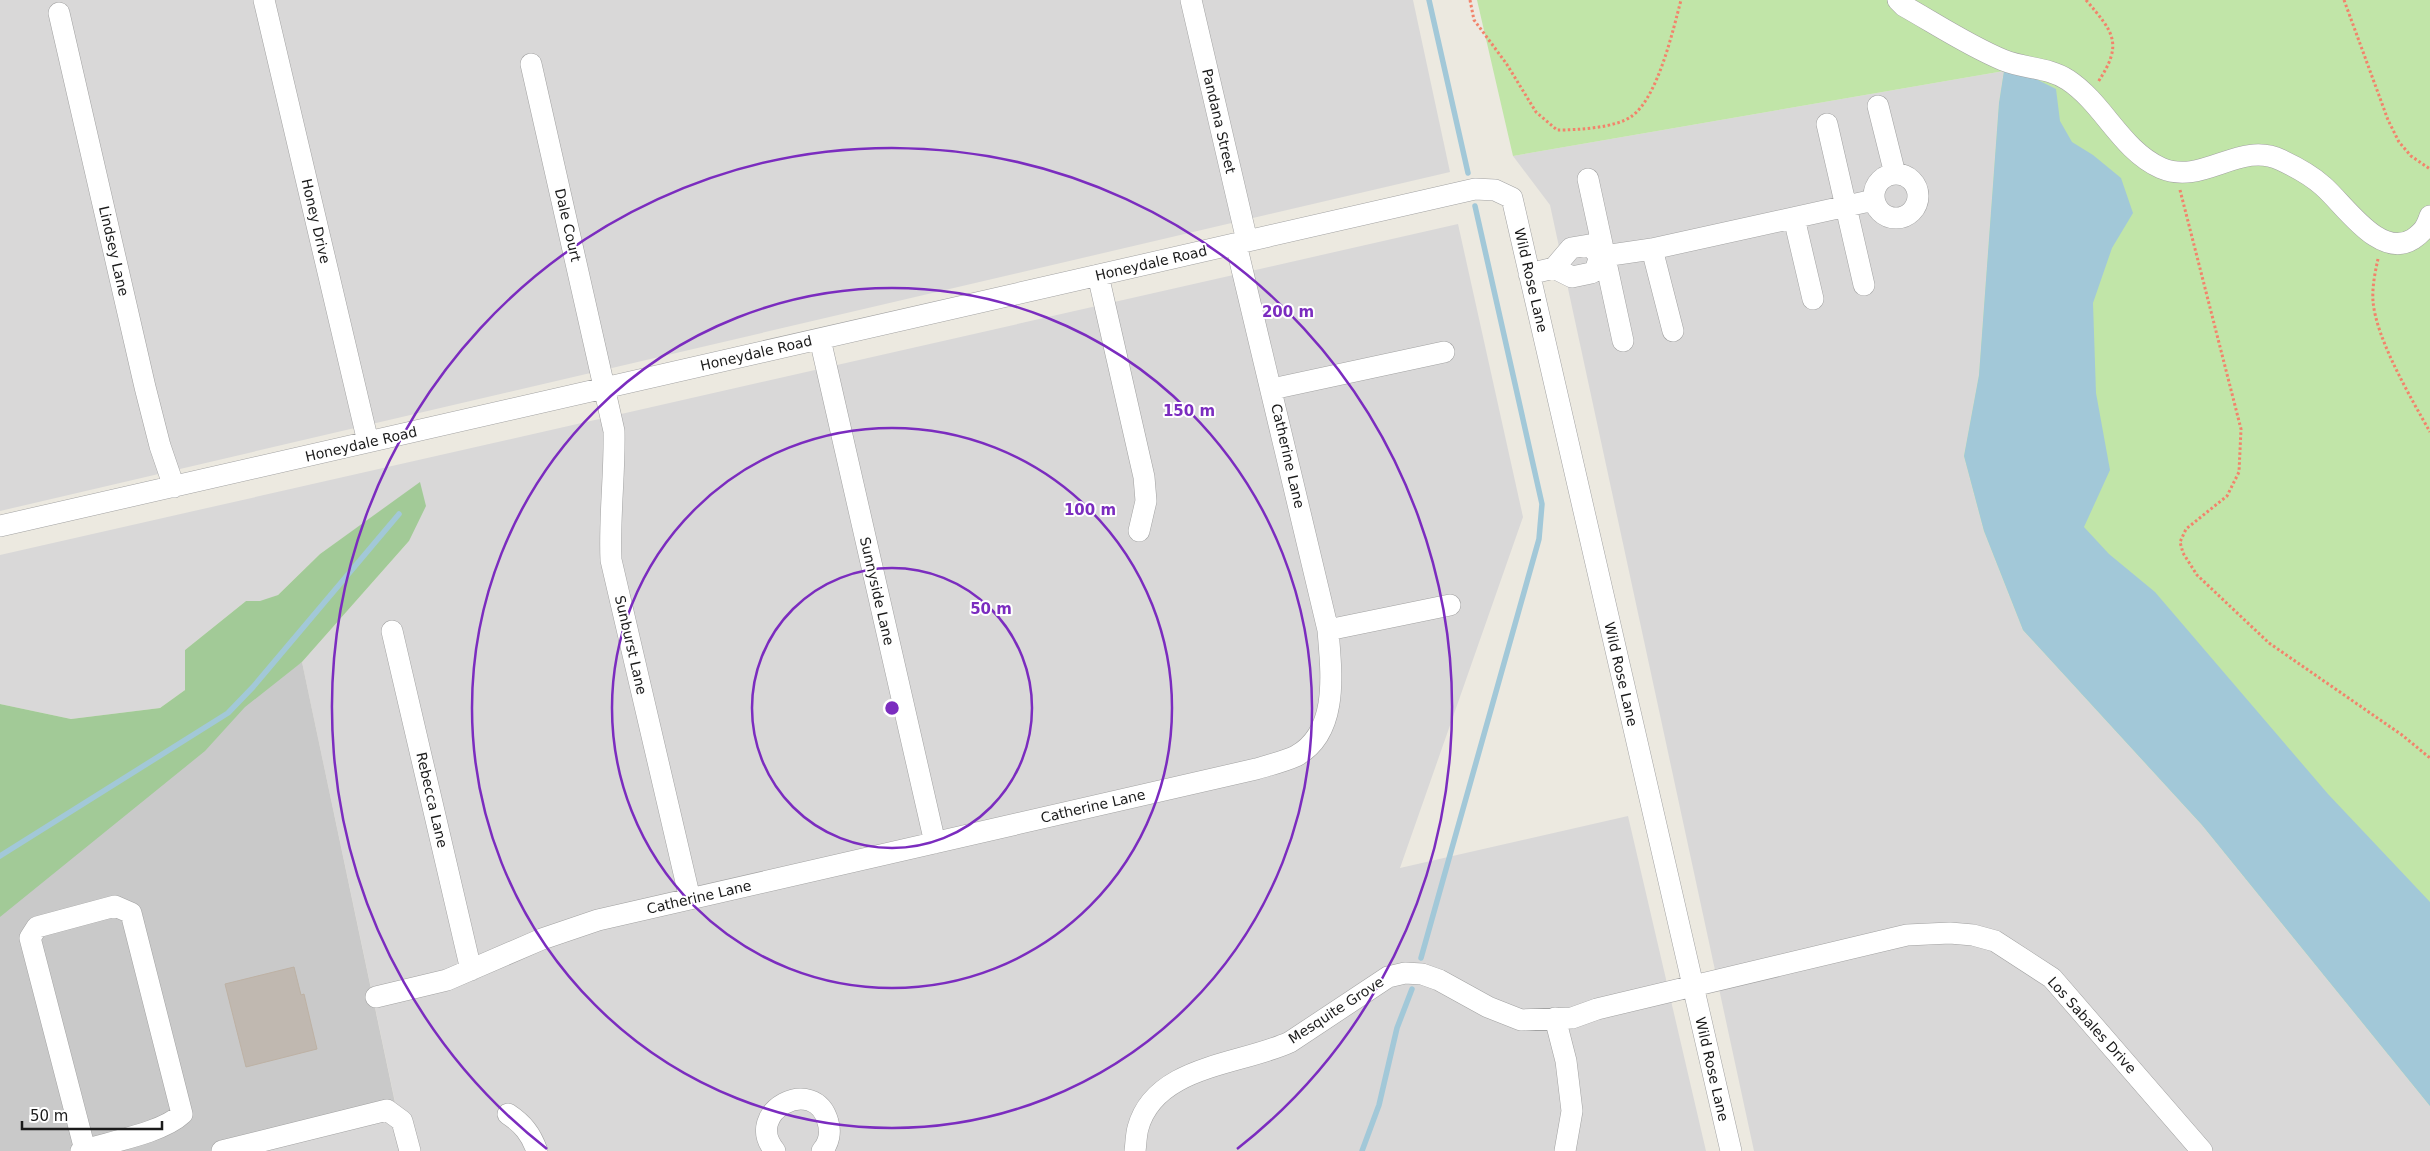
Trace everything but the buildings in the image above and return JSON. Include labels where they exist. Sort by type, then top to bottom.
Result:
[{"type":"street","name":"Honey Drive","points":[[264,0],[368,442]]},
{"type":"street","name":"Pandana Street","points":[[1191,0],[1242,242]]},
{"type":"street","points":[[1898,0],[1904,6],[1985,52],[2008,62],[2056,74],[2079,88],[2134,150],[2147,160],[2175,172],[2206,169],[2250,154],[2266,154],[2280,159],[2322,185],[2381,241],[2406,244],[2425,231],[2430,216]]},
{"type":"street","name":"Lindsey Lane","points":[[59,13],[145,387],[160,446],[174,487]]},
{"type":"street","name":"Dale Court","points":[[531,64],[606,387]]},
{"type":"street","points":[[1878,106],[1895,174]]},
{"type":"street","points":[[1827,124],[1864,285]]},
{"type":"street","points":[[1895,174],[1902,175],[1914,184],[1918,197],[1912,210],[1901,217],[1887,216],[1881,212],[1874,200],[1874,193],[1881,180],[1895,174]]},
{"type":"street","points":[[1588,179],[1602,256],[1623,341]]},
{"type":"street","name":"Honeydale Road","points":[[0,526],[1476,189],[1495,190],[1512,198]]},
{"type":"street","name":"Wild Rose Lane","points":[[1512,198],[1731,1151]]},
{"type":"street","points":[[1602,256],[1652,249],[1874,200]]},
{"type":"street","points":[[1794,218],[1812,299]]},
{"type":"street","name":"Catherine Lane","points":[[376,997],[447,980],[571,929],[690,899],[1256,769],[1297,755],[1312,744],[1322,727],[1332,687],[1328,630],[1272,389],[1242,242]]},
{"type":"street","points":[[1652,249],[1673,331]]},
{"type":"street","points":[[1529,274],[1554,268],[1572,277],[1592,273],[1595,271],[1602,256]]},
{"type":"street","points":[[1098,275],[1144,476],[1146,502],[1139,531]]},
{"type":"street","name":"Sunnyside Lane","points":[[820,339],[935,842]]},
{"type":"street","points":[[1272,389],[1444,352]]},
{"type":"street","name":"Sunburst Lane","points":[[606,387],[614,430],[615,467],[610,538],[611,560],[690,899]]},
{"type":"street","points":[[1328,630],[1450,605]]},
{"type":"street","name":"Rebecca Lane","points":[[392,631],[471,970]]},
{"type":"street","points":[[115,906],[131,913],[182,1114],[172,1123],[83,1150],[30,938],[37,927],[115,906]]},
{"type":"street","name":"Los Sabales Drive","points":[[1693,987],[1907,935],[1950,933],[1995,941],[2052,978],[2202,1151]]},
{"type":"street","name":"Mesquite Grove","points":[[1135,1151],[1137,1128],[1144,1112],[1166,1088],[1200,1069],[1273,1050],[1290,1042],[1388,977],[1405,973],[1422,974],[1439,980],[1504,1014],[1521,1020],[1572,1018],[1596,1009],[1693,987]]},
{"type":"street","points":[[1556,1018],[1566,1061],[1572,1111],[1565,1151]]},
{"type":"street","points":[[775,1151],[768,1140],[769,1120],[773,1111],[781,1104],[790,1100],[801,1099],[812,1102],[821,1108],[827,1117],[830,1127],[829,1138],[822,1151]]},
{"type":"street","points":[[222,1151],[387,1110],[402,1121],[410,1151]]},
{"type":"street","points":[[508,1114],[526,1129],[537,1151]]},
{"type":"path","points":[[1470,0],[1474,20],[1506,63],[1536,112],[1557,130],[1586,130],[1632,116],[1648,96],[1671,40],[1681,0]]},
{"type":"path","points":[[2086,0],[2113,35],[2112,54],[2104,73],[2088,97]]},
{"type":"path","points":[[2344,0],[2399,142],[2411,156],[2430,169]]},
{"type":"path","points":[[2175,172],[2241,429],[2242,446],[2239,472],[2227,496],[2186,529],[2180,542],[2183,553],[2197,575],[2269,643],[2402,735],[2430,758]]},
{"type":"path","points":[[2381,241],[2373,301],[2378,324],[2399,376],[2430,432]]},
{"type":"shaded area","points":[[0,0],[1413,0],[1450,172],[0,511]]},
{"type":"shaded area","points":[[2004,71],[1999,103],[1979,375],[1964,456],[1984,531],[2023,630],[2202,825],[2430,1106],[2430,1151],[1754,1151],[1550,205],[1513,156]]},
{"type":"shaded area","points":[[1458,224],[1523,517],[1400,868],[1628,816],[1706,1151],[239,1151],[397,1111],[302,662],[409,541],[420,483],[320,554],[278,595],[260,602],[246,601],[185,650],[185,690],[160,708],[71,719],[0,704],[0,555]]},
{"type":"shaded area","points":[[302,662],[397,1112],[239,1151],[0,1151],[0,852]]},
{"type":"green space","points":[[1477,0],[2430,0],[2430,1106],[2202,825],[2023,630],[1984,531],[1964,456],[1979,375],[1999,103],[2004,71],[1513,156]]},
{"type":"green space","points":[[420,482],[426,506],[409,541],[302,662],[245,707],[205,751],[0,917],[0,704],[71,719],[160,708],[185,690],[185,650],[246,601],[260,601],[278,595],[320,554]]},
{"type":"water","points":[[2004,71],[2032,77],[2056,89],[2060,121],[2072,142],[2093,155],[2121,178],[2133,213],[2112,248],[2093,303],[2096,393],[2110,470],[2084,527],[2109,554],[2155,592],[2328,794],[2430,902],[2430,1106],[2202,825],[2023,630],[1984,531],[1964,456],[1979,375],[1999,103]]},
{"type":"waterway","points":[[1429,0],[1468,173]]},
{"type":"waterway","points":[[1421,958],[1539,539],[1542,504],[1475,206]]},
{"type":"waterway","points":[[0,856],[228,713],[253,687],[399,514]]},
{"type":"waterway","points":[[1362,1151],[1379,1105],[1397,1028],[1412,989]]}]
